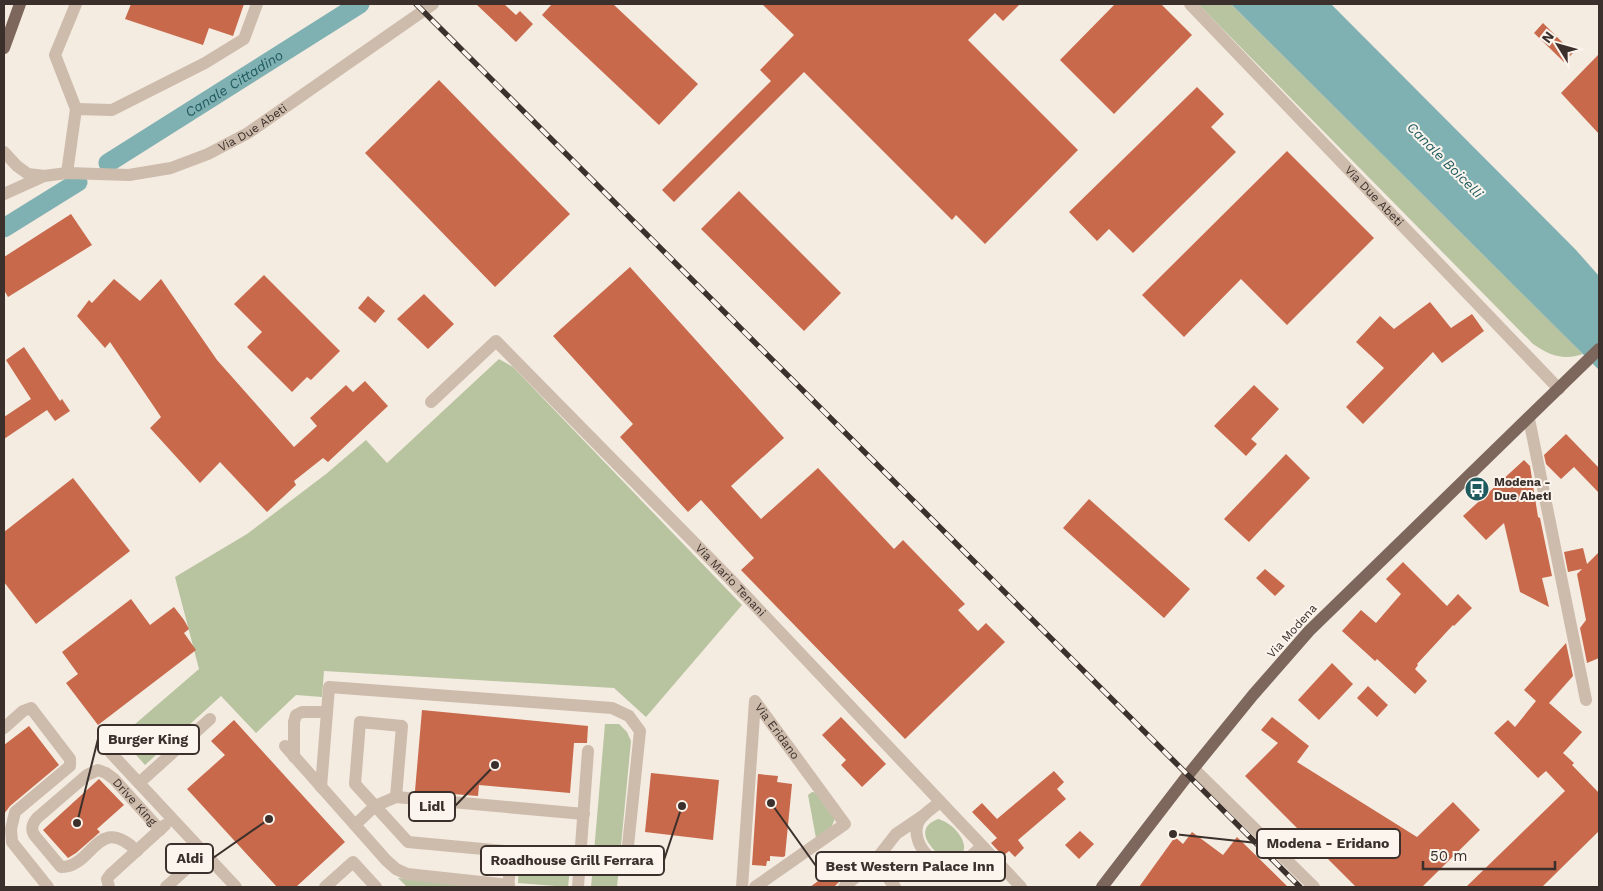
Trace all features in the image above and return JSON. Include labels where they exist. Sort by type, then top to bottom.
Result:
[{"type":"main road","points":[[4,48],[20,4]]},
{"type":"main road","name":"Via Modena","points":[[1102,887],[1253,695],[1330,610],[1599,349]]},
{"type":"street","points":[[67,173],[76,109],[55,55],[76,4]]},
{"type":"street","points":[[76,109],[112,110],[205,63],[244,39],[257,4]]},
{"type":"street","name":"Via Due Abeti","points":[[4,152],[17,166],[28,174],[44,176],[67,173],[129,175],[171,168],[208,154],[248,133],[433,4]]},
{"type":"street","name":"Via Due Abeti","points":[[1190,4],[1559,389]]},
{"type":"street","name":"Via Due Abeti","points":[[4,194],[44,176]]},
{"type":"street","name":"Via Mario Tenani","points":[[431,402],[496,341],[730,579],[1021,887]]},
{"type":"street","points":[[1529,419],[1586,700]]},
{"type":"street","points":[[321,787],[329,687],[612,708],[629,716],[640,731],[626,865]]},
{"type":"street","name":"Via Eridano","points":[[742,887],[754,701],[845,824],[755,887]]},
{"type":"street","points":[[4,728],[23,711],[31,708],[70,759],[70,766],[14,812],[11,829],[12,842],[48,887]]},
{"type":"street","points":[[294,757],[294,722],[296,715],[302,712],[327,712]]},
{"type":"street","points":[[139,783],[210,719]]},
{"type":"street","points":[[396,797],[402,726],[360,722],[355,784],[408,842],[580,858]]},
{"type":"street","points":[[285,746],[396,869],[407,874],[508,886],[512,851]]},
{"type":"street","points":[[578,887],[588,751]]},
{"type":"street","points":[[110,752],[236,887]]},
{"type":"street","points":[[1194,769],[1314,887]]},
{"type":"street","name":"Drive King","points":[[137,851],[125,840],[111,837],[100,842],[75,863],[61,868],[35,836],[32,826],[37,818],[87,775],[98,770],[114,779],[160,830]]},
{"type":"street","points":[[355,825],[376,806],[396,797],[584,814]]},
{"type":"street","points":[[844,887],[875,861],[896,834],[940,802]]},
{"type":"street","points":[[924,815],[918,824],[918,840],[923,850],[938,864],[945,867],[960,864],[982,846]]},
{"type":"street","points":[[109,887],[107,879],[110,875],[172,819]]},
{"type":"street","points":[[170,886],[204,853]]},
{"type":"street","points":[[875,861],[895,887]]},
{"type":"street","points":[[325,887],[353,862],[376,887]]},
{"type":"green space","points":[[1198,4],[1231,4],[1583,354],[1569,357],[1556,356],[1533,344]]},
{"type":"green space","points":[[499,359],[513,367],[742,605],[646,717],[614,688],[324,671],[322,697],[296,695],[256,733],[221,696],[145,765],[120,737],[199,669],[175,577],[247,534],[326,474],[366,440],[387,463]]},
{"type":"green space","points":[[605,724],[619,724],[627,732],[631,741],[617,887],[591,887]]},
{"type":"green space","points":[[812,792],[819,793],[835,818],[832,826],[816,838],[808,795]]},
{"type":"green space","points":[[938,819],[954,828],[963,842],[964,849],[961,854],[954,858],[942,858],[926,838],[926,828]]},
{"type":"green space","points":[[519,863],[570,868],[568,887],[518,883]]},
{"type":"green space","points":[[398,878],[486,887],[407,887]]},
{"type":"water","name":"Canale Boicelli","points":[[1231,4],[1331,4],[1576,250],[1599,276],[1599,370]]},
{"type":"building","points":[[131,4],[244,4],[233,36],[209,28],[203,45],[125,19]]},
{"type":"building","points":[[476,4],[504,4],[516,15],[520,11],[533,24],[516,42]]},
{"type":"building","points":[[552,4],[613,4],[698,84],[659,125],[542,15]]},
{"type":"building","points":[[762,4],[1020,4],[1003,21],[995,13],[968,40],[1078,150],[985,244],[956,215],[952,220],[804,72],[674,202],[662,190],[771,81],[760,70],[794,35]]},
{"type":"building","points":[[1115,4],[1161,4],[1192,35],[1114,114],[1060,60]]},
{"type":"building","points":[[1543,23],[1573,53],[1564,62],[1534,33]]},
{"type":"building","points":[[1599,54],[1599,134],[1561,93]]},
{"type":"building","points":[[439,80],[570,214],[495,287],[365,153]]},
{"type":"building","points":[[1197,87],[1224,114],[1211,127],[1236,152],[1133,253],[1109,229],[1097,241],[1069,212]]},
{"type":"building","points":[[1287,151],[1374,238],[1287,325],[1241,279],[1184,337],[1142,295]]},
{"type":"building","points":[[739,191],[841,293],[804,331],[701,229]]},
{"type":"building","points":[[71,214],[92,245],[8,297],[4,290],[4,257]]},
{"type":"building","points":[[630,267],[784,438],[731,486],[761,519],[818,468],[894,549],[903,540],[965,604],[958,610],[978,631],[986,623],[1005,642],[905,739],[741,570],[754,558],[701,500],[688,512],[620,437],[633,424],[553,336]]},
{"type":"building","points":[[264,275],[340,351],[311,380],[307,377],[292,392],[247,347],[262,332],[234,304]]},
{"type":"building","points":[[114,279],[140,301],[161,279],[217,360],[294,447],[317,426],[310,418],[346,385],[353,392],[365,381],[388,406],[328,462],[323,458],[294,481],[296,485],[267,512],[220,462],[200,483],[150,428],[161,417],[110,342],[105,348],[77,316],[89,300],[92,303]]},
{"type":"building","points":[[424,294],[454,324],[428,349],[397,319]]},
{"type":"building","points":[[368,296],[385,311],[375,323],[358,308]]},
{"type":"building","points":[[1430,302],[1451,328],[1472,314],[1484,331],[1442,363],[1433,352],[1363,424],[1346,407],[1384,368],[1356,342],[1380,316],[1394,329]]},
{"type":"building","points":[[24,347],[60,401],[62,399],[70,411],[55,421],[47,410],[4,439],[4,417],[31,399],[6,360]]},
{"type":"building","points":[[1254,385],[1279,409],[1251,439],[1257,444],[1246,456],[1214,426]]},
{"type":"building","points":[[1566,434],[1599,468],[1599,493],[1574,467],[1561,479],[1546,464],[1544,455]]},
{"type":"building","points":[[1286,454],[1310,478],[1249,542],[1224,519]]},
{"type":"building","points":[[1524,460],[1530,466],[1538,517],[1540,518],[1552,576],[1542,578],[1549,607],[1520,592],[1504,523],[1486,540],[1463,516]]},
{"type":"building","points":[[73,478],[130,551],[36,624],[4,582],[4,532]]},
{"type":"building","points":[[1089,499],[1190,589],[1164,618],[1063,528]]},
{"type":"building","points":[[1583,548],[1587,564],[1599,552],[1599,658],[1587,663],[1580,628],[1586,620],[1577,574],[1582,569],[1568,572],[1564,552]]},
{"type":"building","points":[[1403,562],[1447,606],[1458,594],[1472,608],[1453,625],[1417,664],[1415,669],[1427,681],[1415,694],[1377,659],[1375,661],[1342,631],[1361,610],[1376,623],[1401,594],[1386,579]]},
{"type":"building","points":[[1265,569],[1285,586],[1275,596],[1256,578]]},
{"type":"building","points":[[131,599],[150,625],[174,607],[189,629],[184,633],[196,650],[98,725],[66,683],[78,674],[62,652]]},
{"type":"building","points":[[1566,643],[1573,676],[1549,703],[1582,732],[1563,753],[1599,793],[1599,831],[1542,887],[1466,887],[1565,791],[1546,771],[1538,778],[1494,733],[1508,720],[1515,727],[1536,701],[1524,690]]},
{"type":"building","points":[[1332,663],[1353,684],[1319,720],[1298,700]]},
{"type":"building","points":[[1368,686],[1388,705],[1377,717],[1357,698]]},
{"type":"building","points":[[422,710],[588,726],[587,743],[574,743],[570,793],[479,785],[478,796],[415,791]]},
{"type":"building","points":[[841,717],[886,764],[862,787],[841,765],[846,760],[822,735]]},
{"type":"building","points":[[1272,717],[1309,746],[1297,762],[1417,837],[1453,802],[1480,830],[1422,887],[1356,887],[1245,776],[1278,743],[1261,730]]},
{"type":"building","points":[[234,720],[345,842],[296,887],[277,887],[187,789],[225,755],[211,741]]},
{"type":"building","points":[[29,726],[59,765],[10,806],[4,814],[4,745]]},
{"type":"building","points":[[1054,771],[1064,782],[1057,789],[1066,799],[1018,840],[1024,848],[1015,857],[1009,851],[1003,856],[991,843],[997,838],[972,812],[982,803],[997,819]]},
{"type":"building","points":[[651,773],[719,780],[713,840],[645,832]]},
{"type":"building","points":[[758,774],[778,776],[777,782],[792,784],[785,856],[770,856],[770,861],[767,861],[766,866],[752,865]]},
{"type":"building","points":[[99,779],[124,805],[97,829],[100,832],[68,858],[43,830]]},
{"type":"building","points":[[1080,831],[1094,844],[1079,859],[1065,845]]},
{"type":"building","points":[[1192,832],[1223,855],[1237,837],[1288,887],[1139,887],[1175,837],[1183,844]]},
{"type":"building","points":[[840,865],[847,874],[834,887],[810,887]]},
{"type":"waterway","name":"Canale Cittadino","points":[[108,163],[360,4]]},
{"type":"waterway","name":"Canale Cittadino","points":[[4,228],[78,182]]},
{"type":"railway","points":[[416,4],[1300,887]]},
{"type":"place","name":"Modena - Due Abeti","points":[[1477,489]]},
{"type":"place","name":"Lidl","points":[[495,765]]},
{"type":"place","name":"Best Western Palace Inn","points":[[771,803]]},
{"type":"place","name":"Roadhouse Grill Ferrara","points":[[682,806]]},
{"type":"place","name":"Aldi","points":[[269,819]]},
{"type":"place","name":"Burger King","points":[[77,823]]},
{"type":"place","name":"Modena - Eridano","points":[[1173,834]]}]
